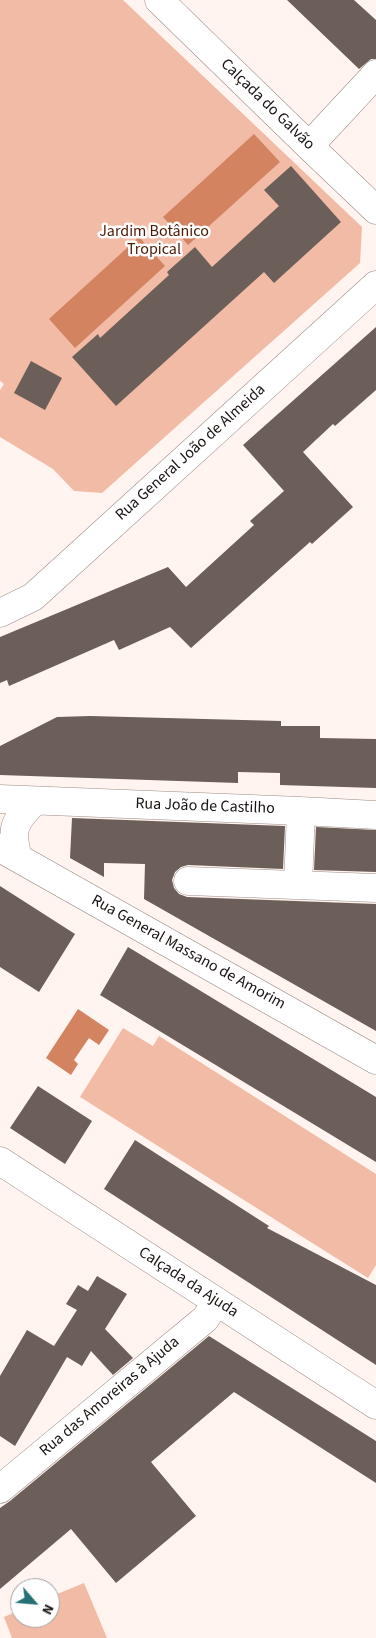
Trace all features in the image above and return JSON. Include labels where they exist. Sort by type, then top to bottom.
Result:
[{"type":"street","name":"Calçada do Galvão","points":[[159,0],[309,146],[372,199]]},
{"type":"street","points":[[309,146],[376,74]]},
{"type":"street","name":"Rua General João de Almeida","points":[[0,613],[34,597],[376,284]]},
{"type":"street","name":"Rua João de Castilho","points":[[0,799],[376,815]]},
{"type":"street","points":[[9,853],[20,815],[35,801]]},
{"type":"street","points":[[298,885],[301,811]]},
{"type":"street","name":"Rua General Massano de Amorim","points":[[9,853],[376,1060]]},
{"type":"street","points":[[188,881],[376,888]]},
{"type":"street","name":"Calçada da Ajuda","points":[[0,1161],[376,1404]]},
{"type":"street","name":"Rua das Amoreiras à Ajuda","points":[[0,1490],[205,1319],[218,1302]]},
{"type":"green space","name":"Jardim Botânico Tropical","points":[[0,0],[123,0],[362,227],[360,263],[102,493],[74,491],[53,469],[0,437],[0,390],[4,384],[0,381]]},
{"type":"green space","points":[[123,1028],[153,1046],[159,1036],[376,1174],[376,1265],[368,1278],[80,1097]]},
{"type":"green space","points":[[84,1583],[107,1638],[12,1638],[4,1617],[10,1614],[10,1628],[60,1628],[60,1593]]},
{"type":"shaded area","points":[[254,134],[280,162],[188,245],[163,217]]},
{"type":"shaded area","points":[[139,237],[165,266],[75,348],[49,319]]},
{"type":"shaded area","points":[[78,1009],[109,1030],[99,1045],[89,1038],[74,1060],[78,1064],[71,1075],[46,1058]]},
{"type":"building","points":[[287,0],[354,0],[376,20],[376,59],[371,59],[359,69]]},
{"type":"building","points":[[291,166],[341,222],[274,283],[264,272],[116,406],[72,357],[98,334],[100,338],[169,275],[167,272],[195,247],[212,267],[279,206],[264,190]]},
{"type":"building","points":[[376,327],[376,390],[335,426],[333,424],[303,452],[353,507],[312,544],[310,542],[191,648],[170,627],[119,650],[114,640],[9,686],[7,680],[0,683],[0,637],[168,567],[186,587],[254,525],[250,521],[284,491],[243,445]]},
{"type":"building","points":[[31,361],[62,378],[45,410],[14,393]]},
{"type":"building","points":[[90,716],[281,721],[281,726],[320,726],[320,738],[376,739],[376,788],[280,785],[280,773],[238,772],[238,783],[0,775],[0,746],[57,717]]},
{"type":"building","points":[[72,818],[285,826],[283,869],[188,865],[181,867],[175,872],[172,880],[174,888],[179,894],[187,897],[376,904],[376,1031],[144,899],[145,864],[104,863],[104,877],[70,858]]},
{"type":"building","points":[[316,827],[376,830],[376,872],[314,870]]},
{"type":"building","points":[[0,886],[75,934],[39,992],[0,967]]},
{"type":"building","points":[[128,947],[376,1097],[376,1162],[100,995]]},
{"type":"building","points":[[38,1086],[92,1121],[65,1164],[10,1128]]},
{"type":"building","points":[[135,1140],[269,1226],[267,1228],[376,1285],[376,1365],[104,1189]]},
{"type":"building","points":[[97,1276],[127,1294],[105,1329],[133,1358],[113,1375],[91,1351],[82,1366],[67,1357],[15,1446],[0,1436],[0,1376],[27,1330],[54,1346],[77,1310],[66,1304],[78,1285],[88,1291]]},
{"type":"building","points":[[209,1336],[376,1441],[376,1483],[234,1392],[151,1462],[196,1516],[116,1583],[71,1529],[13,1578],[10,1578],[10,1581],[0,1589],[0,1508]]}]
